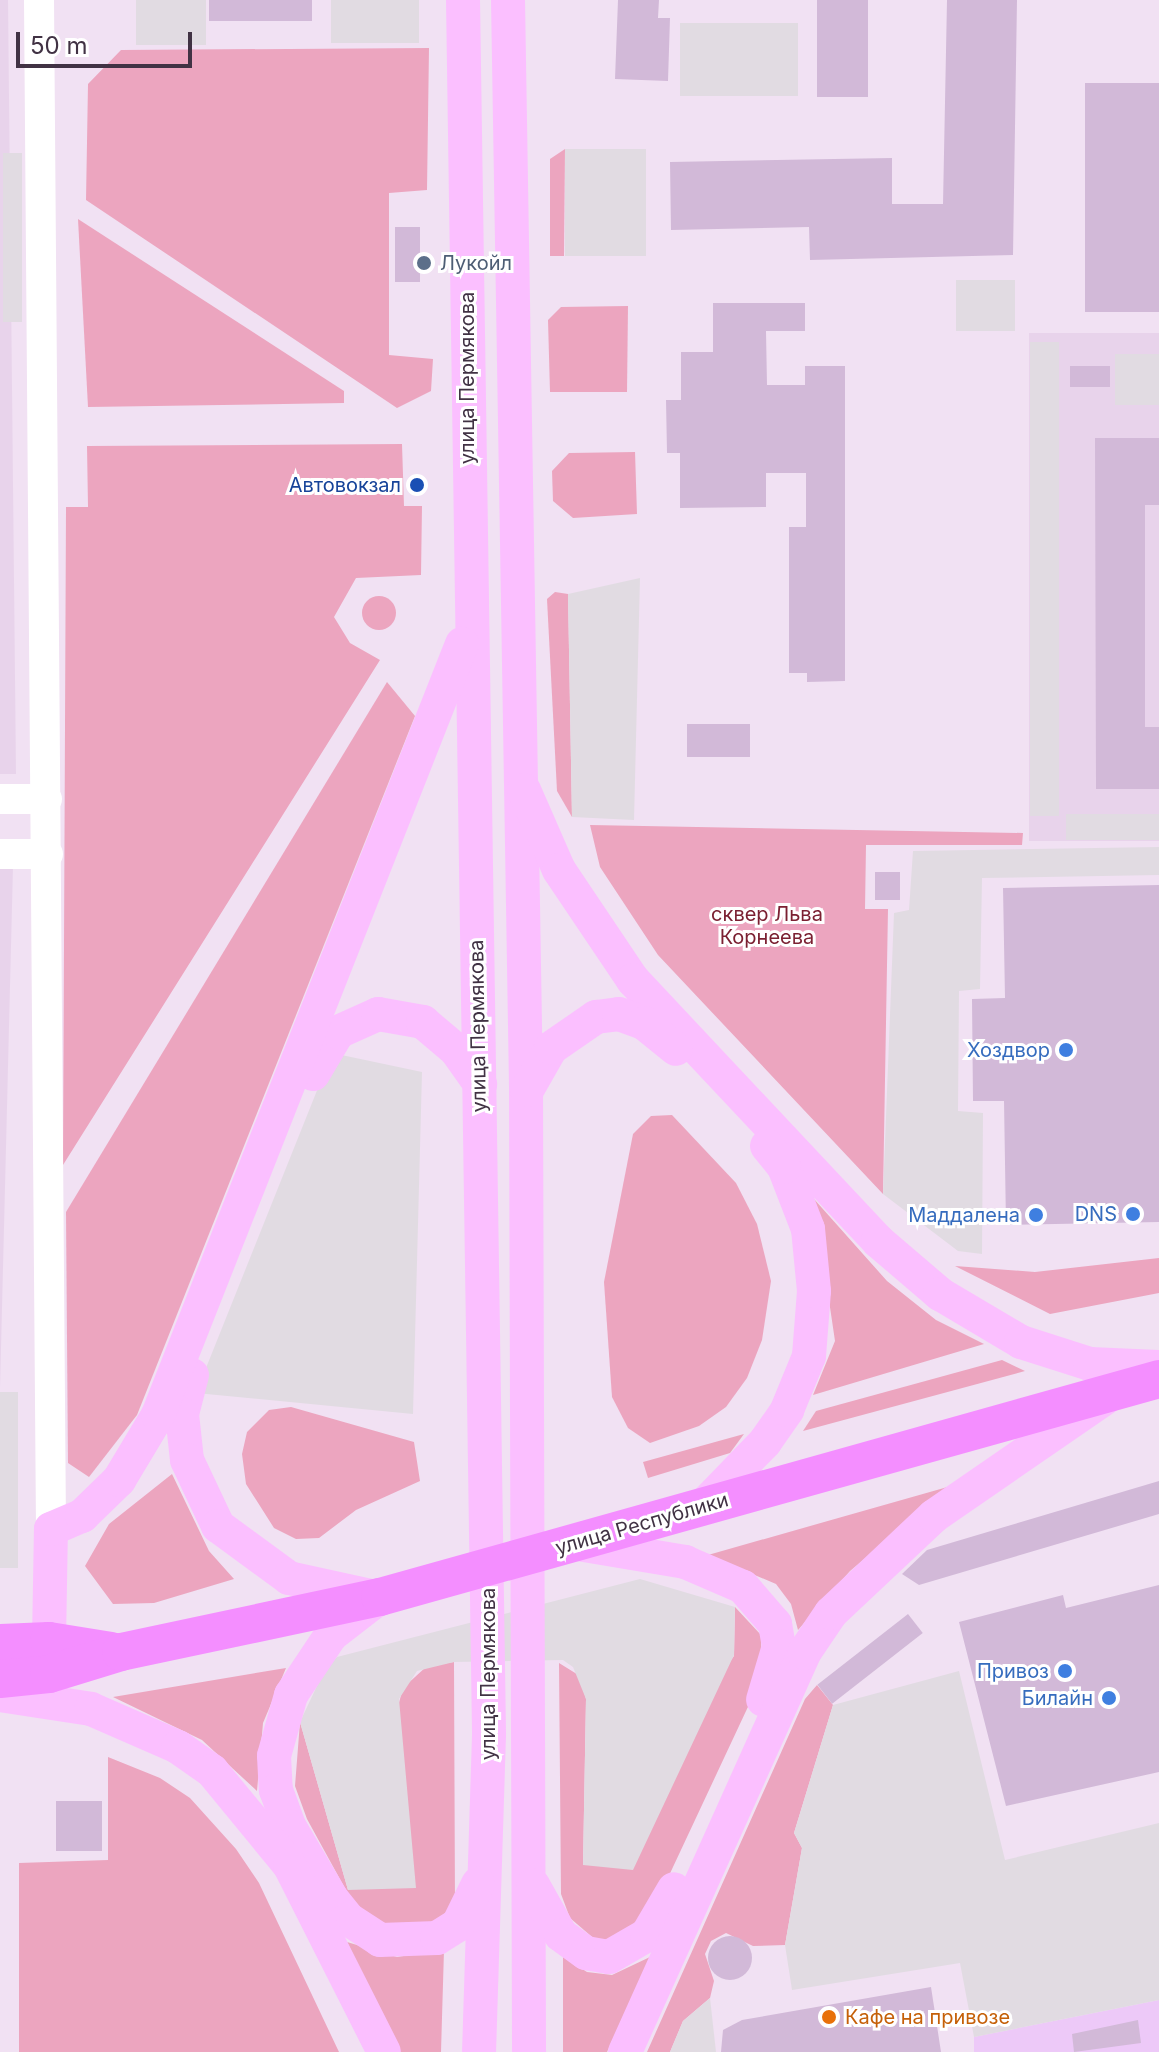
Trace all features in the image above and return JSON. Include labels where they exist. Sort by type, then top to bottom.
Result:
[{"type":"main road","name":"улица Пермякова","points":[[463,0],[489,1735],[479,2052]]},
{"type":"main road","name":"улица Пермякова","points":[[508,0],[517,775],[526,1090],[531,1880],[529,2052]]},
{"type":"main road","points":[[49,1641],[51,1529],[82,1516],[119,1480],[158,1415],[437,720],[470,621]]},
{"type":"main road","points":[[517,775],[559,870],[633,980],[878,1241],[940,1294],[1021,1342],[1090,1364],[1159,1367]]},
{"type":"main road","points":[[380,1597],[289,1578],[218,1526],[187,1460],[182,1414],[316,1065],[338,1032],[378,1014],[423,1022],[456,1050],[480,1084]]},
{"type":"main road","points":[[526,1090],[551,1048],[574,1027],[619,1014],[644,1023],[746,1121],[784,1167],[797,1194],[814,1291],[809,1356],[787,1410],[765,1442],[704,1505]]},
{"type":"main road","name":"улица Республики","points":[[0,1679],[49,1674],[121,1652],[380,1597],[1159,1379]]},
{"type":"main road","points":[[625,2052],[804,1653],[831,1613],[934,1516],[1113,1393]]},
{"type":"main road","points":[[531,1880],[552,1923],[586,1953],[609,1957],[647,1935],[774,1676],[779,1646],[775,1624],[743,1587],[685,1562],[578,1544]]},
{"type":"main road","points":[[380,1597],[331,1635],[291,1695],[274,1756],[276,1790],[289,1826],[348,1919],[380,1940],[420,1943],[458,1925],[484,1869]]},
{"type":"main road","name":"улица Республики","points":[[0,1643],[49,1641],[121,1652]]},
{"type":"main road","points":[[0,1695],[91,1709],[178,1747],[212,1771],[290,1866],[384,2052]]},
{"type":"street","points":[[39,0],[51,1529]]},
{"type":"street","points":[[0,799],[47,799]]},
{"type":"street","points":[[0,854],[48,854]]},
{"type":"shaded area","points":[[0,0],[8,0],[16,774],[0,774]]},
{"type":"shaded area","points":[[136,0],[206,0],[206,45],[136,45]]},
{"type":"shaded area","points":[[331,0],[419,0],[419,43],[331,43]]},
{"type":"shaded area","points":[[680,23],[798,23],[798,96],[680,96]]},
{"type":"shaded area","points":[[565,149],[646,149],[646,256],[565,256]]},
{"type":"shaded area","points":[[3,153],[22,153],[22,322],[3,322]]},
{"type":"shaded area","points":[[956,280],[1015,280],[1015,331],[956,331]]},
{"type":"shaded area","points":[[1029,333],[1159,333],[1159,841],[1029,841]]},
{"type":"shaded area","points":[[1030,342],[1059,342],[1059,816],[1030,816]]},
{"type":"shaded area","points":[[1115,354],[1159,354],[1159,405],[1115,405]]},
{"type":"shaded area","points":[[640,578],[634,820],[572,817],[568,594]]},
{"type":"shaded area","points":[[1066,814],[1159,814],[1159,840],[1066,840]]},
{"type":"shaded area","points":[[1159,847],[1159,875],[982,878],[980,989],[959,991],[958,1111],[983,1113],[982,1254],[958,1251],[883,1194],[894,913],[909,910],[913,851]]},
{"type":"shaded area","points":[[0,866],[13,866],[0,1388]]},
{"type":"shaded area","points":[[332,1053],[422,1072],[413,1414],[196,1393]]},
{"type":"shaded area","points":[[0,1392],[18,1392],[18,1568],[0,1568]]},
{"type":"shaded area","points":[[640,1579],[735,1607],[734,1655],[633,1870],[583,1865],[586,1699],[573,1667],[563,1660],[454,1662],[417,1671],[399,1699],[416,1888],[348,1890],[300,1722],[324,1671],[337,1657]]},
{"type":"shaded area","points":[[959,1671],[1005,1860],[1159,1823],[1159,2000],[974,2037],[960,1963],[792,1990],[785,1945],[802,1848],[794,1833],[833,1705]]},
{"type":"shaded area","points":[[710,1998],[716,2052],[670,2052],[683,2021]]},
{"type":"shaded area","points":[[1159,2000],[1159,2052],[974,2052],[974,2037]]},
{"type":"green space","points":[[429,48],[427,190],[389,193],[389,355],[433,359],[431,391],[397,408],[86,200],[88,84],[121,50]]},
{"type":"green space","points":[[565,149],[564,256],[550,256],[550,159]]},
{"type":"green space","points":[[78,219],[344,391],[344,403],[88,407]]},
{"type":"green space","points":[[628,306],[627,392],[550,392],[548,320],[561,307]]},
{"type":"green space","points":[[402,444],[404,506],[422,506],[421,575],[356,578],[334,617],[350,643],[380,660],[63,1165],[66,507],[88,507],[87,446]]},
{"type":"green space","points":[[635,452],[637,514],[573,518],[553,501],[552,471],[569,453]]},
{"type":"green space","points":[[555,592],[568,594],[572,817],[557,791],[547,599]]},
{"type":"green space","points":[[379,596],[391,601],[396,613],[391,625],[379,630],[367,625],[362,613],[367,601]]},
{"type":"green space","points":[[387,682],[415,716],[137,1415],[89,1477],[68,1463],[66,1212]]},
{"type":"green space","name":"сквер Льва Корнеева","points":[[590,825],[1023,833],[1022,845],[866,845],[865,909],[888,909],[883,1194],[658,955],[600,867]]},
{"type":"green space","points":[[672,1115],[736,1183],[757,1224],[771,1281],[762,1340],[747,1378],[726,1407],[699,1426],[650,1443],[628,1428],[612,1397],[604,1282],[633,1134],[651,1116]]},
{"type":"green space","points":[[814,1199],[887,1281],[936,1320],[984,1344],[813,1395],[835,1341]]},
{"type":"green space","points":[[1159,1258],[1159,1293],[1050,1314],[955,1266],[1035,1272]]},
{"type":"green space","points":[[1002,1360],[1025,1371],[803,1431],[816,1411]]},
{"type":"green space","points":[[291,1407],[414,1442],[420,1481],[356,1510],[319,1538],[296,1539],[274,1528],[246,1484],[242,1454],[247,1432],[269,1410]]},
{"type":"green space","points":[[744,1434],[730,1453],[648,1478],[643,1462]]},
{"type":"green space","points":[[172,1474],[209,1551],[234,1579],[154,1603],[113,1604],[85,1566],[109,1524]]},
{"type":"green space","points":[[951,1486],[850,1571],[798,1630],[791,1604],[776,1584],[708,1555]]},
{"type":"green space","points":[[735,1607],[761,1635],[761,1679],[651,1914],[641,1929],[598,1942],[570,1918],[561,1894],[559,1663],[580,1676],[586,1699],[583,1865],[734,1656]]},
{"type":"green space","points":[[454,1662],[455,1907],[438,1922],[394,1930],[353,1903],[307,1819],[295,1786],[300,1722],[348,1890],[403,1688],[427,1666]]},
{"type":"green space","points":[[286,1668],[263,1723],[257,1791],[202,1740],[113,1697]]},
{"type":"green space","points":[[817,1685],[833,1705],[794,1833],[802,1848],[785,1945],[753,1946],[726,1933],[711,1941],[705,1954],[714,1981],[710,1998],[683,2021],[670,2052],[647,2052],[805,1699]]},
{"type":"green space","points":[[108,1757],[160,1778],[190,1798],[236,1849],[259,1883],[339,2052],[19,2052],[19,1863],[108,1860]]},
{"type":"green space","points":[[347,1942],[397,1957],[444,1950],[441,2052],[399,2052]]},
{"type":"green space","points":[[563,1957],[587,1972],[612,1975],[650,1957],[607,2052],[563,2052]]},
{"type":"building","points":[[209,0],[312,0],[312,21],[209,21]]},
{"type":"building","points":[[618,0],[659,0],[658,18],[670,18],[668,81],[615,79]]},
{"type":"building","points":[[817,0],[868,0],[868,97],[817,97]]},
{"type":"building","points":[[947,0],[1017,0],[1013,255],[810,260],[809,227],[671,230],[670,162],[892,158],[892,204],[943,204]]},
{"type":"building","points":[[1085,83],[1159,83],[1159,312],[1085,312]]},
{"type":"building","points":[[395,227],[420,227],[420,282],[395,282]]},
{"type":"building","points":[[713,303],[805,303],[805,331],[766,331],[767,385],[805,385],[805,366],[845,366],[845,681],[807,682],[807,673],[789,673],[789,527],[806,527],[806,473],[766,473],[766,507],[680,508],[680,453],[667,453],[666,400],[681,400],[681,352],[713,352]]},
{"type":"building","points":[[1070,366],[1110,366],[1110,387],[1070,387]]},
{"type":"building","points":[[1095,438],[1159,438],[1159,505],[1145,505],[1145,727],[1159,727],[1159,789],[1096,789]]},
{"type":"building","points":[[687,724],[750,724],[750,757],[687,757]]},
{"type":"building","points":[[875,872],[900,872],[900,900],[875,900]]},
{"type":"building","name":"Хоздвор","points":[[1159,885],[1159,1222],[1006,1225],[1004,1101],[973,1101],[972,999],[1005,998],[1003,888]]},
{"type":"building","points":[[1159,1481],[1159,1514],[919,1585],[902,1574],[927,1550]]},
{"type":"building","name":"Привоз","points":[[1159,1585],[1159,1772],[1006,1806],[959,1622],[1063,1595],[1066,1608]]},
{"type":"building","points":[[908,1614],[923,1633],[832,1704],[817,1685]]},
{"type":"building","points":[[56,1801],[102,1801],[102,1851],[56,1851]]},
{"type":"building","points":[[730,1936],[745,1943],[752,1958],[745,1973],[730,1980],[715,1973],[708,1958],[715,1943]]},
{"type":"building","points":[[931,1987],[941,2052],[721,2052],[723,2030],[742,2020]]},
{"type":"building","points":[[1138,2020],[1141,2043],[1074,2052],[1072,2034]]},
{"type":"place","name":"Лукойл","points":[[424,263]]},
{"type":"place","name":"Автовокзал","points":[[417,485]]},
{"type":"place","name":"Хоздвор","points":[[1066,1050]]},
{"type":"place","name":"DNS","points":[[1133,1214]]},
{"type":"place","name":"Маддалена","points":[[1036,1215]]},
{"type":"place","name":"Привоз","points":[[1065,1671]]},
{"type":"place","name":"Билайн","points":[[1109,1698]]},
{"type":"place","name":"Кафе на привозе","points":[[829,2017]]}]
